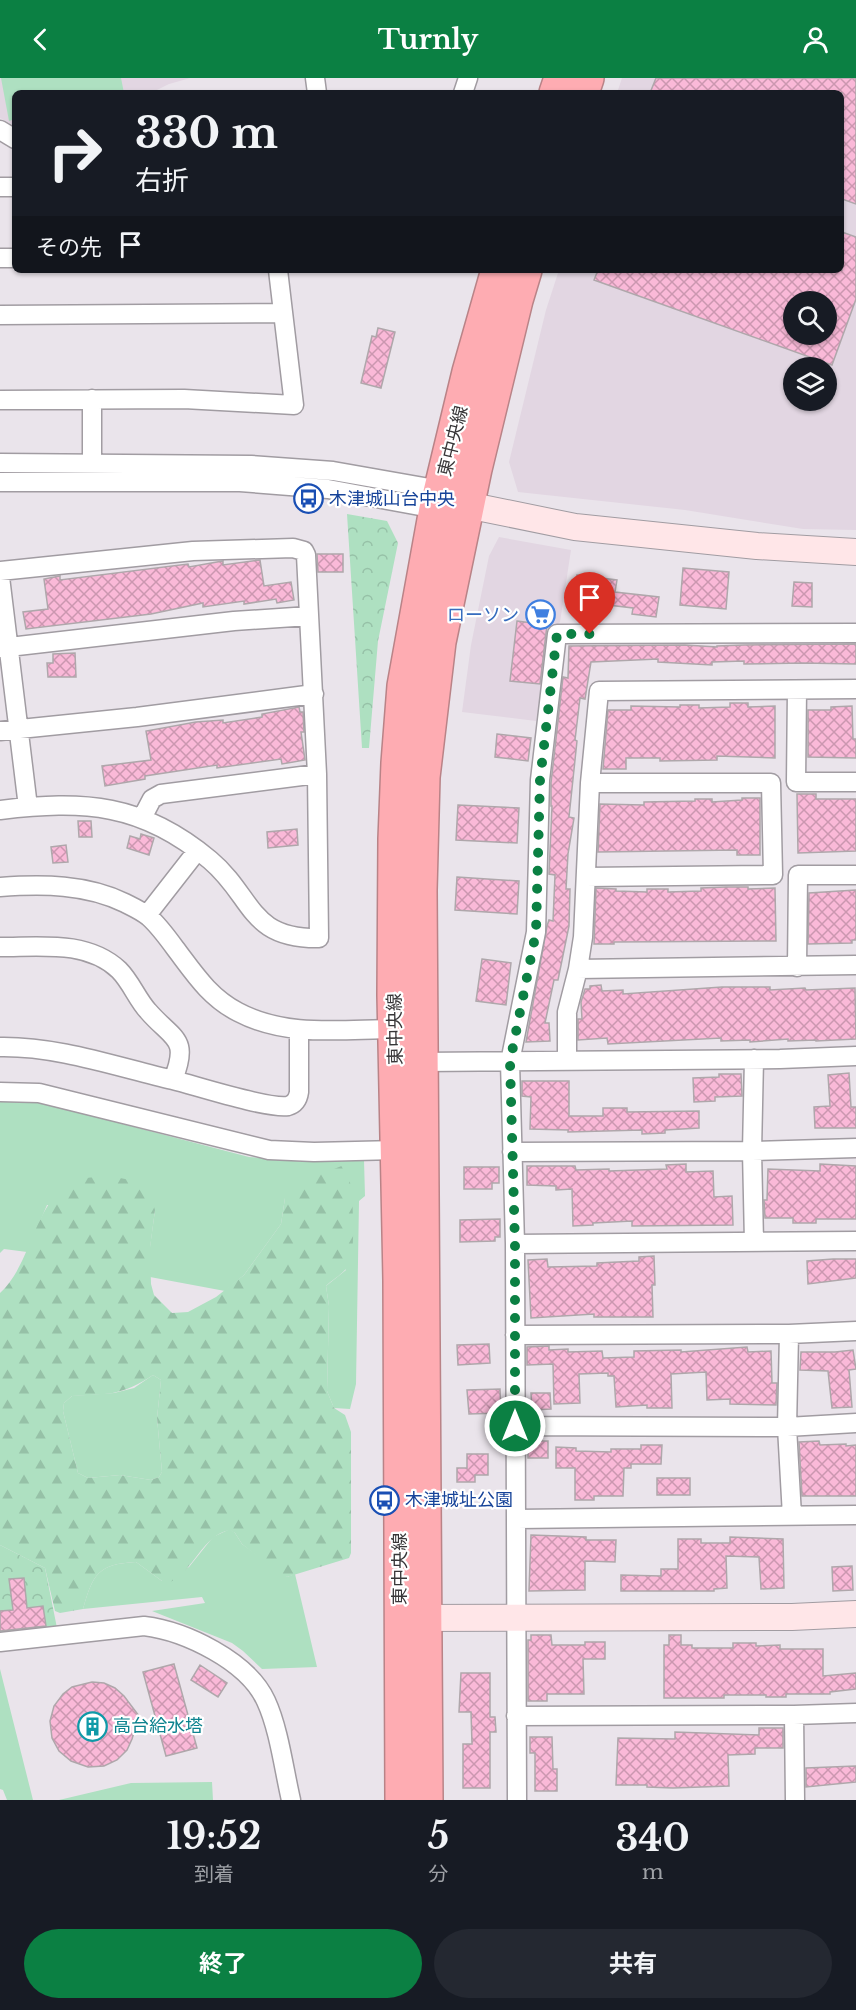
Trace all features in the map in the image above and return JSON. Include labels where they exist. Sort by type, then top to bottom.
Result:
[{"type":"highway","name":"東中央線","points":[[402,1800],[413,1618],[423,777],[439,642],[448,501],[469,372],[497,273]]},
{"type":"highway","name":"東中央線","points":[[426,1800],[413,1618],[397,1150],[395,839],[403,697],[418,603],[448,501],[524,273]]},
{"type":"street","points":[[0,400],[184,399],[294,405],[278,273]]},
{"type":"street","points":[[0,315],[283,313]]},
{"type":"street","points":[[92,399],[92,463]]},
{"type":"street","points":[[0,463],[251,465],[333,471],[448,501],[575,527],[757,546],[856,552]]},
{"type":"street","points":[[0,483],[240,482],[448,501]]},
{"type":"street","points":[[0,571],[193,551],[300,548],[306,555],[314,694],[319,938],[298,938],[266,925],[210,860],[186,842],[142,818],[91,806],[50,805],[0,810]]},
{"type":"street","points":[[0,577],[4,647],[19,729],[28,807]]},
{"type":"street","points":[[4,647],[234,621],[309,616]]},
{"type":"street","points":[[517,1800],[515,1244],[510,1062],[536,932],[540,780],[557,634],[856,633]]},
{"type":"street","points":[[567,1060],[567,1012],[583,937],[590,783],[599,691],[856,689]]},
{"type":"street","points":[[796,690],[796,782],[856,782]]},
{"type":"street","points":[[0,731],[137,717],[314,694]]},
{"type":"street","points":[[142,818],[152,799],[161,794],[317,774]]},
{"type":"street","points":[[586,877],[772,875],[771,783],[590,783]]},
{"type":"street","points":[[147,915],[197,851]]},
{"type":"street","points":[[797,967],[798,875],[856,874]]},
{"type":"street","points":[[0,887],[61,886],[89,889],[110,896],[147,915],[167,937],[196,977],[226,1005],[251,1018],[299,1030],[395,1029]]},
{"type":"street","points":[[0,947],[58,946],[82,950],[120,971],[148,1012],[176,1040],[181,1054],[173,1080]]},
{"type":"street","points":[[578,969],[856,965]]},
{"type":"street","points":[[0,1047],[19,1046],[54,1052],[261,1103],[284,1106],[292,1104],[299,1092],[299,1030]]},
{"type":"street","points":[[421,1062],[856,1056]]},
{"type":"street","points":[[754,1059],[752,1152],[754,1242]]},
{"type":"street","points":[[0,1092],[39,1094],[269,1150],[314,1152],[397,1150]]},
{"type":"street","points":[[512,1152],[752,1152],[856,1148]]},
{"type":"street","points":[[515,1244],[856,1241]]},
{"type":"street","points":[[515,1335],[789,1334],[856,1331]]},
{"type":"street","points":[[789,1334],[788,1427],[792,1516]]},
{"type":"street","points":[[515,1426],[788,1427],[856,1423]]},
{"type":"street","points":[[517,1519],[856,1515]]},
{"type":"street","points":[[413,1618],[792,1617],[856,1614]]},
{"type":"street","points":[[0,1642],[144,1626],[162,1628],[179,1634],[225,1658],[243,1670],[265,1698],[271,1712],[291,1800]]},
{"type":"street","points":[[516,1716],[856,1713]]},
{"type":"street","points":[[794,1715],[795,1800]]},
{"type":"shaded area","points":[[0,78],[190,78],[157,90],[12,90],[12,124],[0,118]]},
{"type":"shaded area","points":[[622,78],[856,78],[856,530],[803,529],[685,510],[518,492],[509,462],[546,310],[558,273],[844,273],[844,90],[618,90]]},
{"type":"shaded area","points":[[499,537],[571,550],[560,622],[550,625],[536,721],[462,712],[471,645],[489,556]]},
{"type":"green space","points":[[1,78],[121,78],[123,90],[12,90],[12,120],[9,121]]},
{"type":"green space","points":[[347,514],[387,521],[398,543],[378,641],[369,748],[362,748]]},
{"type":"green space","points":[[0,1101],[36,1102],[54,1106],[249,1157],[309,1162],[364,1160],[365,1196],[359,1201],[356,1384],[350,1409],[334,1408],[327,1391],[329,1306],[326,1286],[346,1270],[285,1198],[281,1224],[244,1275],[225,1291],[150,1277],[150,1247],[155,1210],[47,1205],[27,1252],[4,1249],[0,1253]]},
{"type":"green space","points":[[344,1165],[350,1181],[353,1225],[351,1259],[344,1271],[326,1286],[329,1306],[327,1391],[334,1408],[345,1415],[351,1432],[351,1553],[349,1558],[287,1577],[281,1575],[242,1544],[235,1533],[230,1530],[212,1539],[185,1571],[168,1583],[136,1562],[113,1565],[99,1573],[94,1579],[83,1609],[60,1613],[55,1611],[45,1568],[0,1545],[0,1293],[13,1278],[23,1260],[39,1222],[49,1204],[61,1190],[77,1180],[99,1177],[119,1178],[148,1188],[155,1210],[150,1248],[151,1284],[154,1295],[172,1313],[188,1312],[216,1297],[244,1275],[281,1224],[289,1187]],"holes":[[[153,1375],[161,1380],[157,1418],[162,1472],[159,1477],[151,1480],[120,1475],[88,1478],[78,1473],[63,1411],[64,1403],[72,1396],[114,1393],[132,1387]]]},
{"type":"green space","points":[[153,1375],[161,1380],[157,1418],[162,1472],[159,1477],[151,1480],[120,1475],[88,1478],[78,1473],[63,1411],[64,1403],[72,1396],[114,1393],[134,1388]]},
{"type":"green space","points":[[230,1529],[242,1544],[287,1577],[295,1574],[317,1667],[262,1669],[232,1643],[152,1611],[205,1603],[202,1597],[83,1609],[94,1579],[105,1569],[113,1565],[136,1562],[162,1581],[189,1567],[213,1537]]},
{"type":"green space","points":[[0,1545],[45,1568],[57,1628],[0,1635]]},
{"type":"green space","points":[[0,1669],[33,1800],[7,1800],[3,1790],[0,1789]]},
{"type":"green space","points":[[212,1782],[213,1800],[59,1800],[131,1783]]},
{"type":"building","points":[[656,78],[856,78],[856,204],[844,200],[844,90],[651,90]]},
{"type":"building","points":[[844,233],[856,237],[856,299],[835,357],[810,357],[594,280],[597,273],[844,273]]},
{"type":"building","points":[[378,328],[395,332],[381,388],[361,383],[372,336],[376,337]]},
{"type":"building","points":[[317,554],[343,554],[343,572],[318,572]]},
{"type":"building","points":[[260,560],[264,586],[291,582],[294,600],[277,603],[276,599],[244,604],[244,601],[203,607],[203,603],[151,614],[26,629],[23,612],[48,609],[44,579],[60,576],[60,580],[188,564],[189,567],[223,561],[223,565]]},
{"type":"building","points":[[683,568],[729,572],[726,609],[680,605]]},
{"type":"building","points":[[577,575],[617,580],[615,592],[659,597],[656,617],[632,614],[633,608],[574,601]]},
{"type":"building","points":[[794,582],[812,583],[812,607],[792,606]]},
{"type":"building","points":[[517,621],[547,625],[540,684],[510,681]]},
{"type":"building","points":[[856,644],[856,664],[744,664],[744,661],[712,662],[712,665],[658,662],[658,659],[591,662],[585,699],[580,698],[575,740],[577,741],[569,817],[574,818],[568,854],[566,889],[570,889],[569,926],[558,980],[554,980],[545,1023],[549,1023],[550,1041],[526,1042],[547,926],[549,920],[553,921],[555,875],[549,874],[551,783],[563,677],[568,678],[569,646],[717,647]]},
{"type":"building","points":[[75,653],[76,677],[48,677],[47,663],[53,663],[53,654]]},
{"type":"building","points":[[730,703],[748,703],[748,707],[775,706],[775,758],[717,756],[717,760],[660,761],[660,758],[626,758],[626,769],[603,769],[608,710],[631,710],[631,706],[730,707]]},
{"type":"building","points":[[852,706],[856,758],[808,757],[808,710],[831,710],[831,707]]},
{"type":"building","points":[[299,707],[300,712],[303,712],[304,732],[301,732],[305,760],[282,764],[281,759],[217,768],[217,765],[145,776],[145,779],[105,786],[102,766],[151,760],[146,731],[196,722],[223,720],[223,723],[262,717],[262,714]]},
{"type":"building","points":[[497,734],[531,738],[528,761],[495,757]]},
{"type":"building","points":[[797,794],[816,794],[816,799],[856,799],[856,851],[798,853]]},
{"type":"building","points":[[742,798],[760,798],[760,855],[737,855],[737,850],[598,852],[600,804],[644,805],[644,802],[712,799],[712,802],[742,800]]},
{"type":"building","points":[[458,805],[519,808],[517,843],[456,840]]},
{"type":"building","points":[[78,821],[91,821],[92,837],[79,837]]},
{"type":"building","points":[[297,829],[298,845],[268,848],[267,832]]},
{"type":"building","points":[[141,834],[154,838],[149,855],[127,848],[130,836],[140,839]]},
{"type":"building","points":[[66,845],[68,862],[53,863],[51,847]]},
{"type":"building","points":[[457,877],[519,881],[517,914],[455,910]]},
{"type":"building","points":[[596,888],[647,892],[647,889],[668,889],[668,892],[701,891],[701,888],[775,888],[776,941],[594,944]]},
{"type":"building","points":[[856,890],[856,940],[852,940],[852,943],[808,944],[809,893]]},
{"type":"building","points":[[482,959],[511,963],[506,1005],[476,1001]]},
{"type":"building","points":[[601,985],[602,991],[623,990],[623,994],[722,987],[770,987],[770,990],[855,988],[856,1039],[788,1041],[788,1039],[750,1042],[750,1040],[721,1041],[721,1038],[608,1044],[607,1038],[578,1040],[578,1019],[582,1019],[581,1002],[585,989]]},
{"type":"building","points":[[849,1073],[851,1107],[856,1107],[856,1128],[815,1128],[814,1107],[830,1106],[828,1075]]},
{"type":"building","points":[[719,1074],[741,1074],[742,1096],[715,1097],[715,1101],[694,1102],[693,1078],[719,1077]]},
{"type":"building","points":[[522,1081],[569,1081],[569,1116],[603,1116],[603,1108],[627,1108],[627,1112],[699,1111],[699,1128],[642,1134],[642,1130],[568,1132],[568,1130],[530,1129],[531,1097],[522,1096]]},
{"type":"building","points":[[686,1164],[686,1172],[713,1171],[714,1197],[732,1196],[733,1225],[632,1226],[632,1221],[573,1226],[572,1189],[556,1190],[556,1186],[527,1185],[527,1166],[575,1166],[576,1170],[609,1169],[609,1171],[667,1169],[666,1165]]},
{"type":"building","points":[[820,1164],[856,1166],[856,1219],[816,1219],[816,1223],[793,1223],[793,1218],[765,1218],[764,1200],[767,1200],[768,1169],[820,1171]]},
{"type":"building","points":[[464,1167],[499,1167],[499,1183],[492,1183],[492,1189],[464,1189]]},
{"type":"building","points":[[500,1219],[500,1237],[495,1237],[495,1241],[460,1242],[460,1220]]},
{"type":"building","points":[[654,1256],[653,1317],[594,1317],[594,1314],[531,1318],[528,1260],[547,1259],[548,1267],[597,1266],[597,1263],[639,1261],[639,1257]]},
{"type":"building","points":[[856,1259],[856,1278],[808,1284],[807,1261]]},
{"type":"building","points":[[489,1344],[490,1363],[458,1365],[457,1345]]},
{"type":"building","points":[[549,1346],[549,1350],[568,1349],[568,1352],[602,1351],[603,1358],[634,1357],[634,1351],[681,1350],[681,1352],[747,1347],[748,1352],[771,1351],[772,1383],[777,1383],[776,1405],[730,1404],[730,1399],[707,1400],[706,1372],[671,1374],[672,1408],[647,1408],[647,1405],[616,1407],[614,1376],[608,1376],[608,1373],[579,1374],[580,1403],[554,1404],[553,1364],[527,1365],[527,1347]]},
{"type":"building","points":[[853,1350],[856,1369],[849,1370],[852,1407],[832,1408],[828,1371],[800,1370],[801,1352]]},
{"type":"building","points":[[500,1389],[501,1413],[469,1414],[467,1390]]},
{"type":"building","points":[[531,1393],[550,1393],[551,1409],[532,1410]]},
{"type":"building","points":[[528,1441],[548,1441],[548,1458],[528,1458]]},
{"type":"building","points":[[819,1441],[820,1445],[856,1445],[856,1496],[802,1496],[799,1442]]},
{"type":"building","points":[[641,1445],[662,1445],[661,1464],[631,1464],[631,1468],[624,1468],[623,1496],[594,1496],[594,1500],[575,1500],[575,1468],[556,1468],[556,1447],[576,1448],[576,1451],[611,1452],[611,1449],[641,1449]]},
{"type":"building","points":[[467,1454],[488,1454],[488,1475],[475,1475],[475,1482],[457,1482],[457,1468],[467,1468]]},
{"type":"building","points":[[657,1478],[690,1478],[690,1495],[657,1495]]},
{"type":"building","points":[[531,1535],[616,1540],[615,1562],[585,1561],[585,1590],[529,1591]]},
{"type":"building","points":[[730,1537],[783,1539],[784,1588],[761,1589],[759,1557],[726,1556],[727,1588],[714,1589],[714,1591],[621,1591],[621,1575],[661,1576],[661,1569],[678,1569],[678,1539],[701,1539],[701,1543],[730,1543]]},
{"type":"building","points":[[852,1566],[853,1590],[833,1591],[832,1567]]},
{"type":"building","points":[[24,1578],[27,1608],[43,1606],[46,1626],[0,1631],[0,1611],[13,1610],[9,1579]]},
{"type":"building","points":[[531,1635],[551,1635],[552,1645],[585,1645],[585,1642],[605,1642],[605,1659],[583,1659],[584,1694],[547,1694],[547,1701],[528,1701],[528,1640],[531,1640]]},
{"type":"building","points":[[669,1635],[681,1635],[681,1645],[692,1645],[692,1648],[733,1648],[733,1643],[756,1643],[756,1646],[780,1645],[780,1649],[823,1649],[823,1676],[856,1673],[856,1689],[830,1692],[830,1694],[786,1694],[786,1697],[724,1695],[724,1698],[664,1698],[664,1645],[669,1645]]},
{"type":"building","points":[[174,1664],[197,1748],[166,1756],[143,1672]]},
{"type":"building","points":[[200,1665],[227,1683],[218,1697],[191,1680]]},
{"type":"building","points":[[461,1673],[490,1673],[490,1717],[495,1717],[496,1732],[490,1732],[490,1788],[463,1788],[463,1744],[472,1744],[471,1712],[459,1712]]},
{"type":"building","name":"高台給水塔","points":[[92,1682],[104,1683],[115,1688],[139,1716],[127,1750],[117,1760],[104,1766],[88,1767],[71,1761],[59,1751],[52,1738],[50,1721],[54,1706],[63,1694],[72,1687]]},
{"type":"building","points":[[759,1728],[783,1728],[783,1748],[755,1748],[755,1754],[728,1755],[729,1786],[673,1788],[616,1785],[618,1738],[675,1739],[675,1732],[759,1735]]},
{"type":"building","points":[[530,1737],[552,1737],[553,1769],[557,1769],[557,1791],[535,1791],[535,1753],[530,1753]]},
{"type":"building","points":[[856,1766],[856,1782],[806,1787],[806,1768]]},
{"type":"place","name":"木津城山台中央","points":[[308,499]]},
{"type":"place","name":"ローソン","points":[[540,615]]},
{"type":"place","name":"木津城址公園","points":[[384,1500]]},
{"type":"place","name":"高台給水塔","points":[[92,1726]]},
{"type":"route","points":[[515,1426],[515,1244],[510,1062],[536,932],[540,780],[557,634],[590,634]]}]
